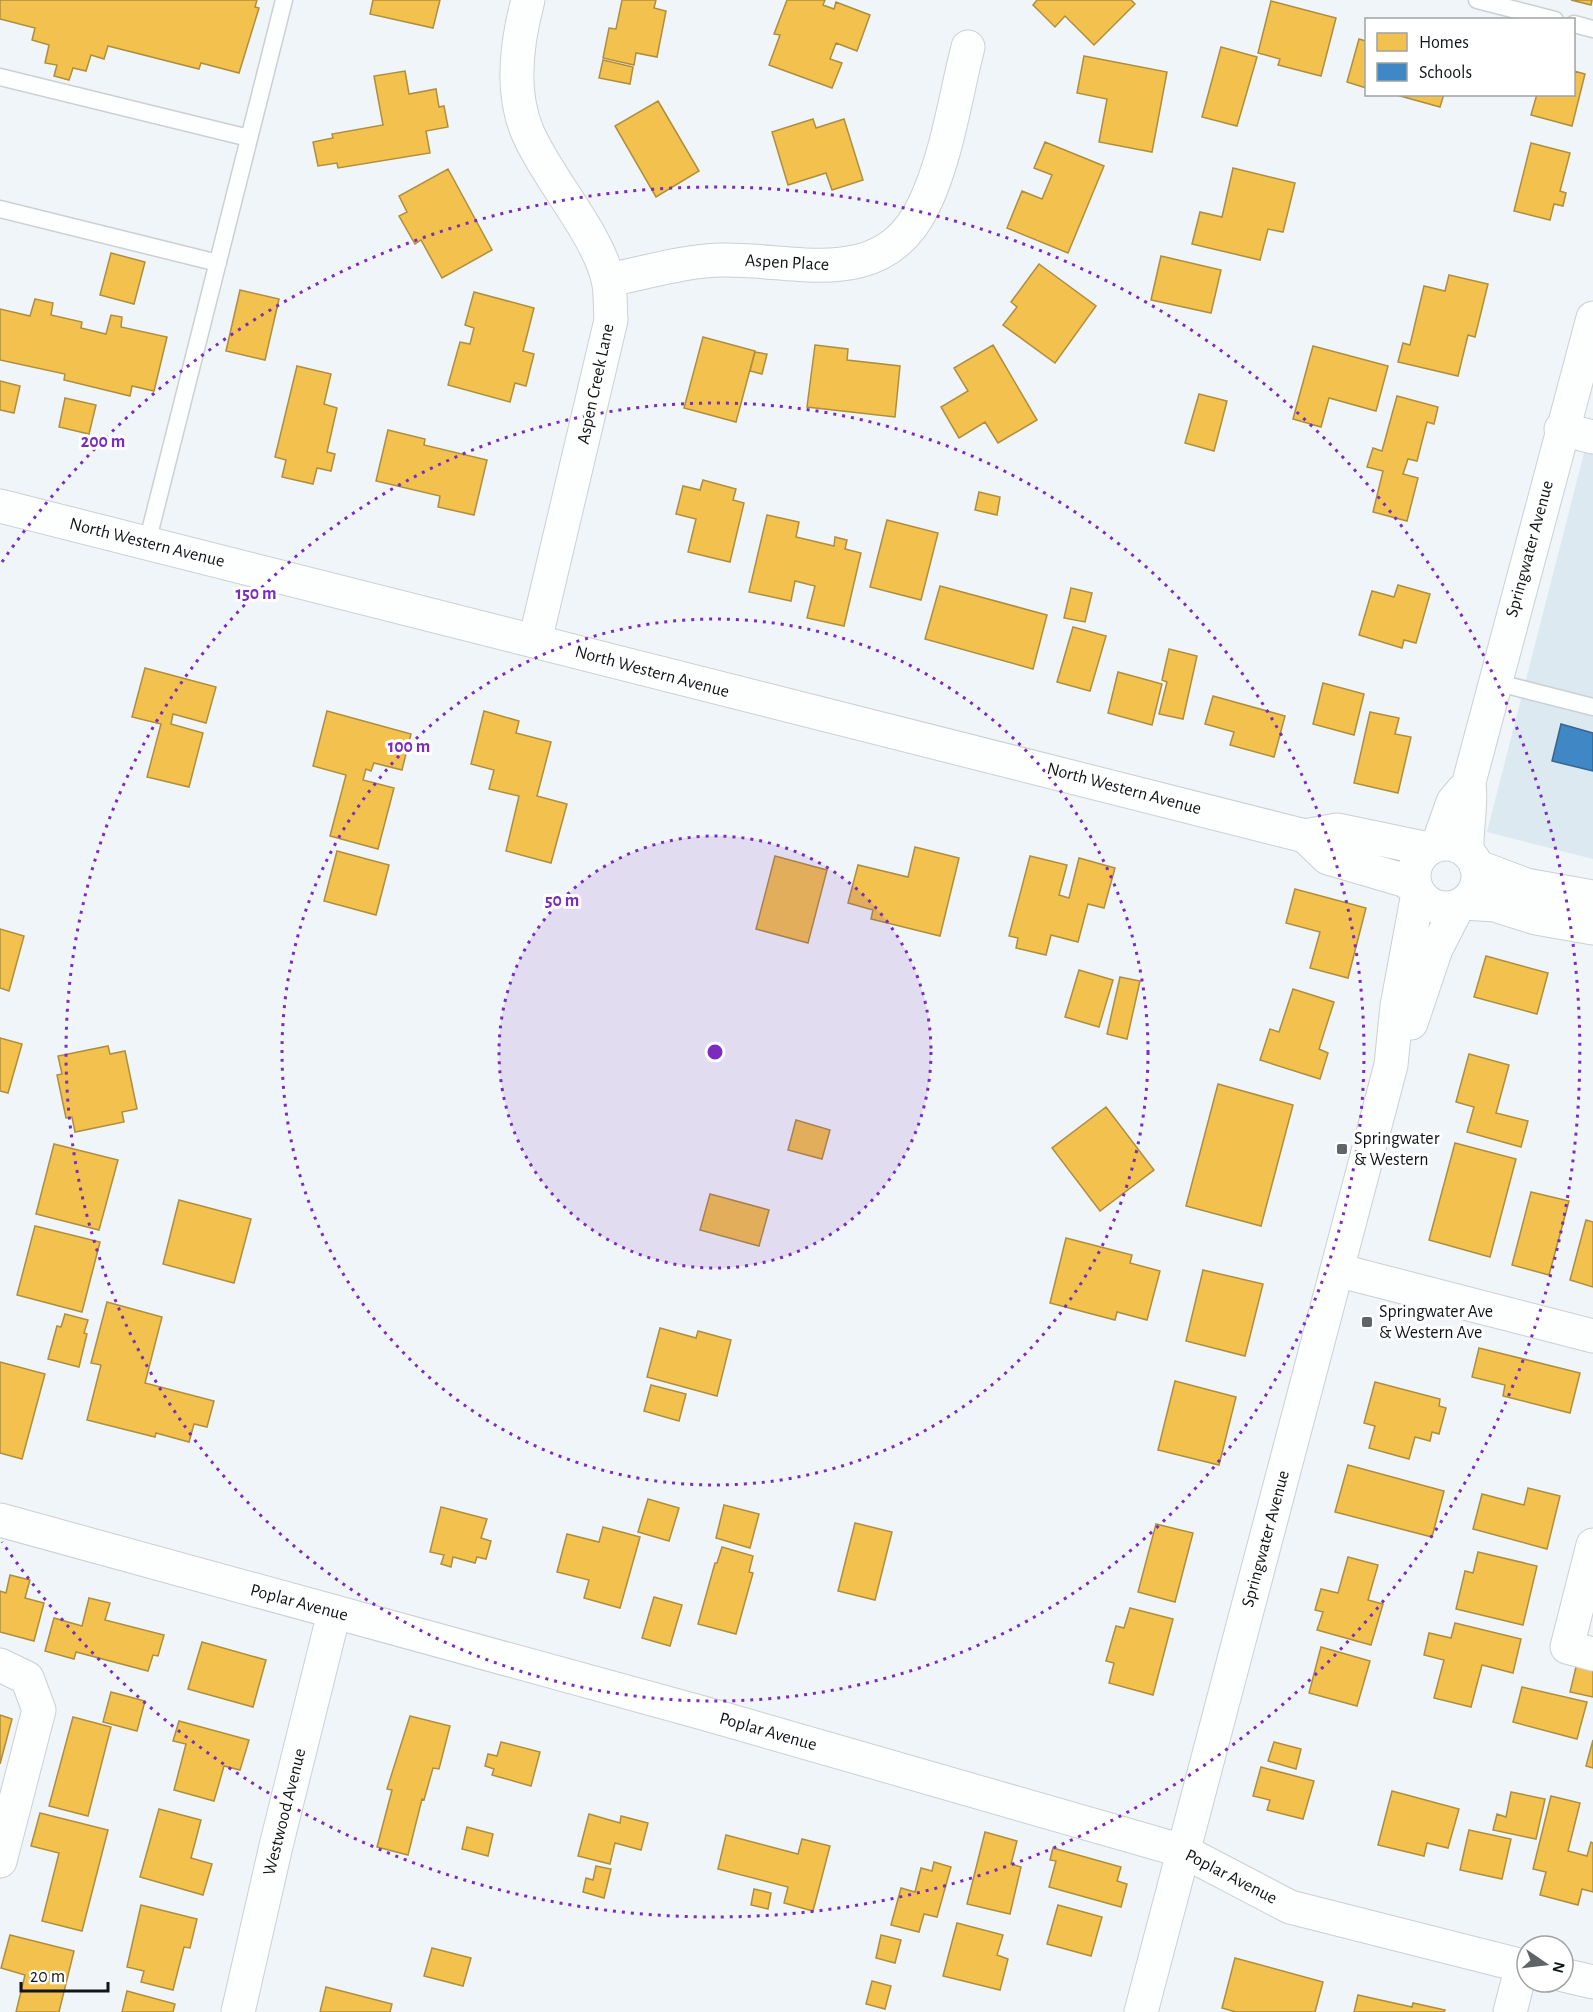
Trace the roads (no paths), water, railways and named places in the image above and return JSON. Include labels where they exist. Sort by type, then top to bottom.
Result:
[{"type":"street","name":"Aspen Creek Lane","points":[[528,0],[517,61],[519,94],[527,129],[595,249],[608,280],[611,320],[604,358],[535,641]]},
{"type":"street","name":"Aspen Place","points":[[608,280],[717,260],[750,260],[802,267],[846,266],[879,255],[904,233],[924,206],[941,154],[968,47]]},
{"type":"street","name":"Springwater Avenue","points":[[1452,853],[1467,829],[1472,804],[1469,782],[1561,429],[1593,318]]},
{"type":"street","points":[[1561,429],[1593,437]]},
{"type":"street","name":"North Western Avenue","points":[[0,506],[1305,836],[1337,830],[1452,853],[1526,885],[1593,897]]},
{"type":"street","name":"North Western Avenue","points":[[1305,836],[1328,858],[1403,880],[1417,890],[1427,903],[1436,907],[1446,909],[1461,904],[1495,905],[1536,918],[1593,928]]},
{"type":"street","points":[[1417,890],[1416,868],[1420,858],[1452,853],[1475,887],[1461,904]]},
{"type":"street","name":"Springwater Avenue","points":[[1141,2012],[1391,1065],[1397,1006],[1417,890]]},
{"type":"street","name":"Springwater Avenue","points":[[1391,1065],[1413,1018],[1443,931],[1461,904]]},
{"type":"street","points":[[1337,1270],[1593,1336]]},
{"type":"street","name":"Poplar Avenue","points":[[0,1520],[703,1713],[1184,1851],[1290,1907],[1515,1964]]},
{"type":"street","points":[[1593,1545],[1567,1647],[1593,1654]]},
{"type":"street","name":"Westwood Avenue","points":[[238,2012],[276,1845],[334,1613]]},
{"type":"street","points":[[0,1665],[27,1678],[39,1710],[0,1861]]},
{"type":"street","points":[[1575,1978],[1593,1982]]},
{"type":"street","points":[[1510,2012],[1515,1994]]},
{"type":"lane","points":[[147,543],[284,0]]},
{"type":"lane","points":[[1477,0],[1547,18]]},
{"type":"lane","points":[[1575,24],[1593,29]]},
{"type":"lane","points":[[0,77],[249,138]]},
{"type":"lane","points":[[0,209],[218,263]]},
{"type":"lane","points":[[1495,682],[1593,707]]},
{"type":"place","name":"Springwater & Western","points":[[1342,1149]]},
{"type":"place","name":"Springwater Ave & Western Ave","points":[[1367,1322]]}]
